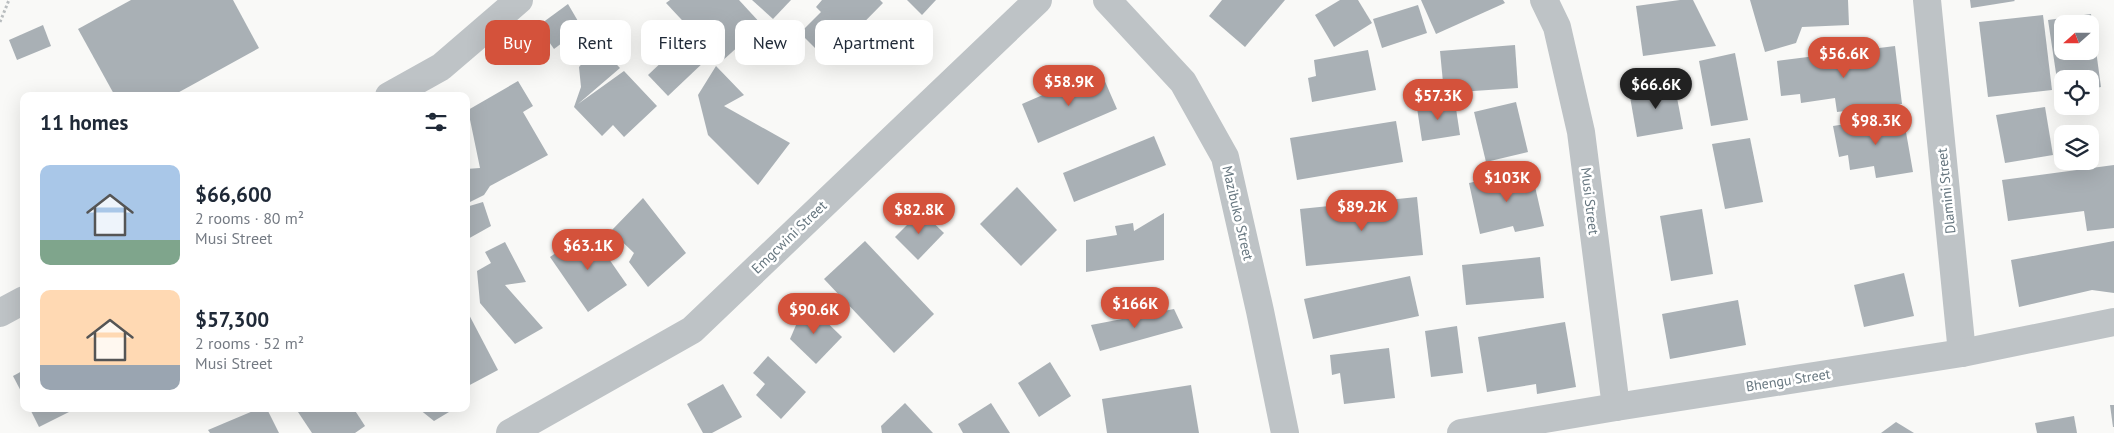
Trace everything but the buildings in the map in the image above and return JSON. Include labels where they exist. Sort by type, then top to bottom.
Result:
[{"type":"street","points":[[396,92],[441,67],[519,0]]},
{"type":"street","name":"Emgcwini Street","points":[[510,433],[692,330],[1038,0]]},
{"type":"street","name":"Mazibuko Street","points":[[1107,0],[1184,82],[1225,158],[1260,311],[1285,433]]},
{"type":"street","name":"Musi Street","points":[[1544,0],[1558,27],[1581,132],[1616,407]]},
{"type":"street","name":"Dlamini Street","points":[[1927,0],[1962,353]]},
{"type":"street","points":[[0,313],[20,302]]},
{"type":"street","name":"Bhengu Street","points":[[1461,433],[1962,353],[2114,322]]},
{"type":"path","points":[[0,22],[9,0]]}]
